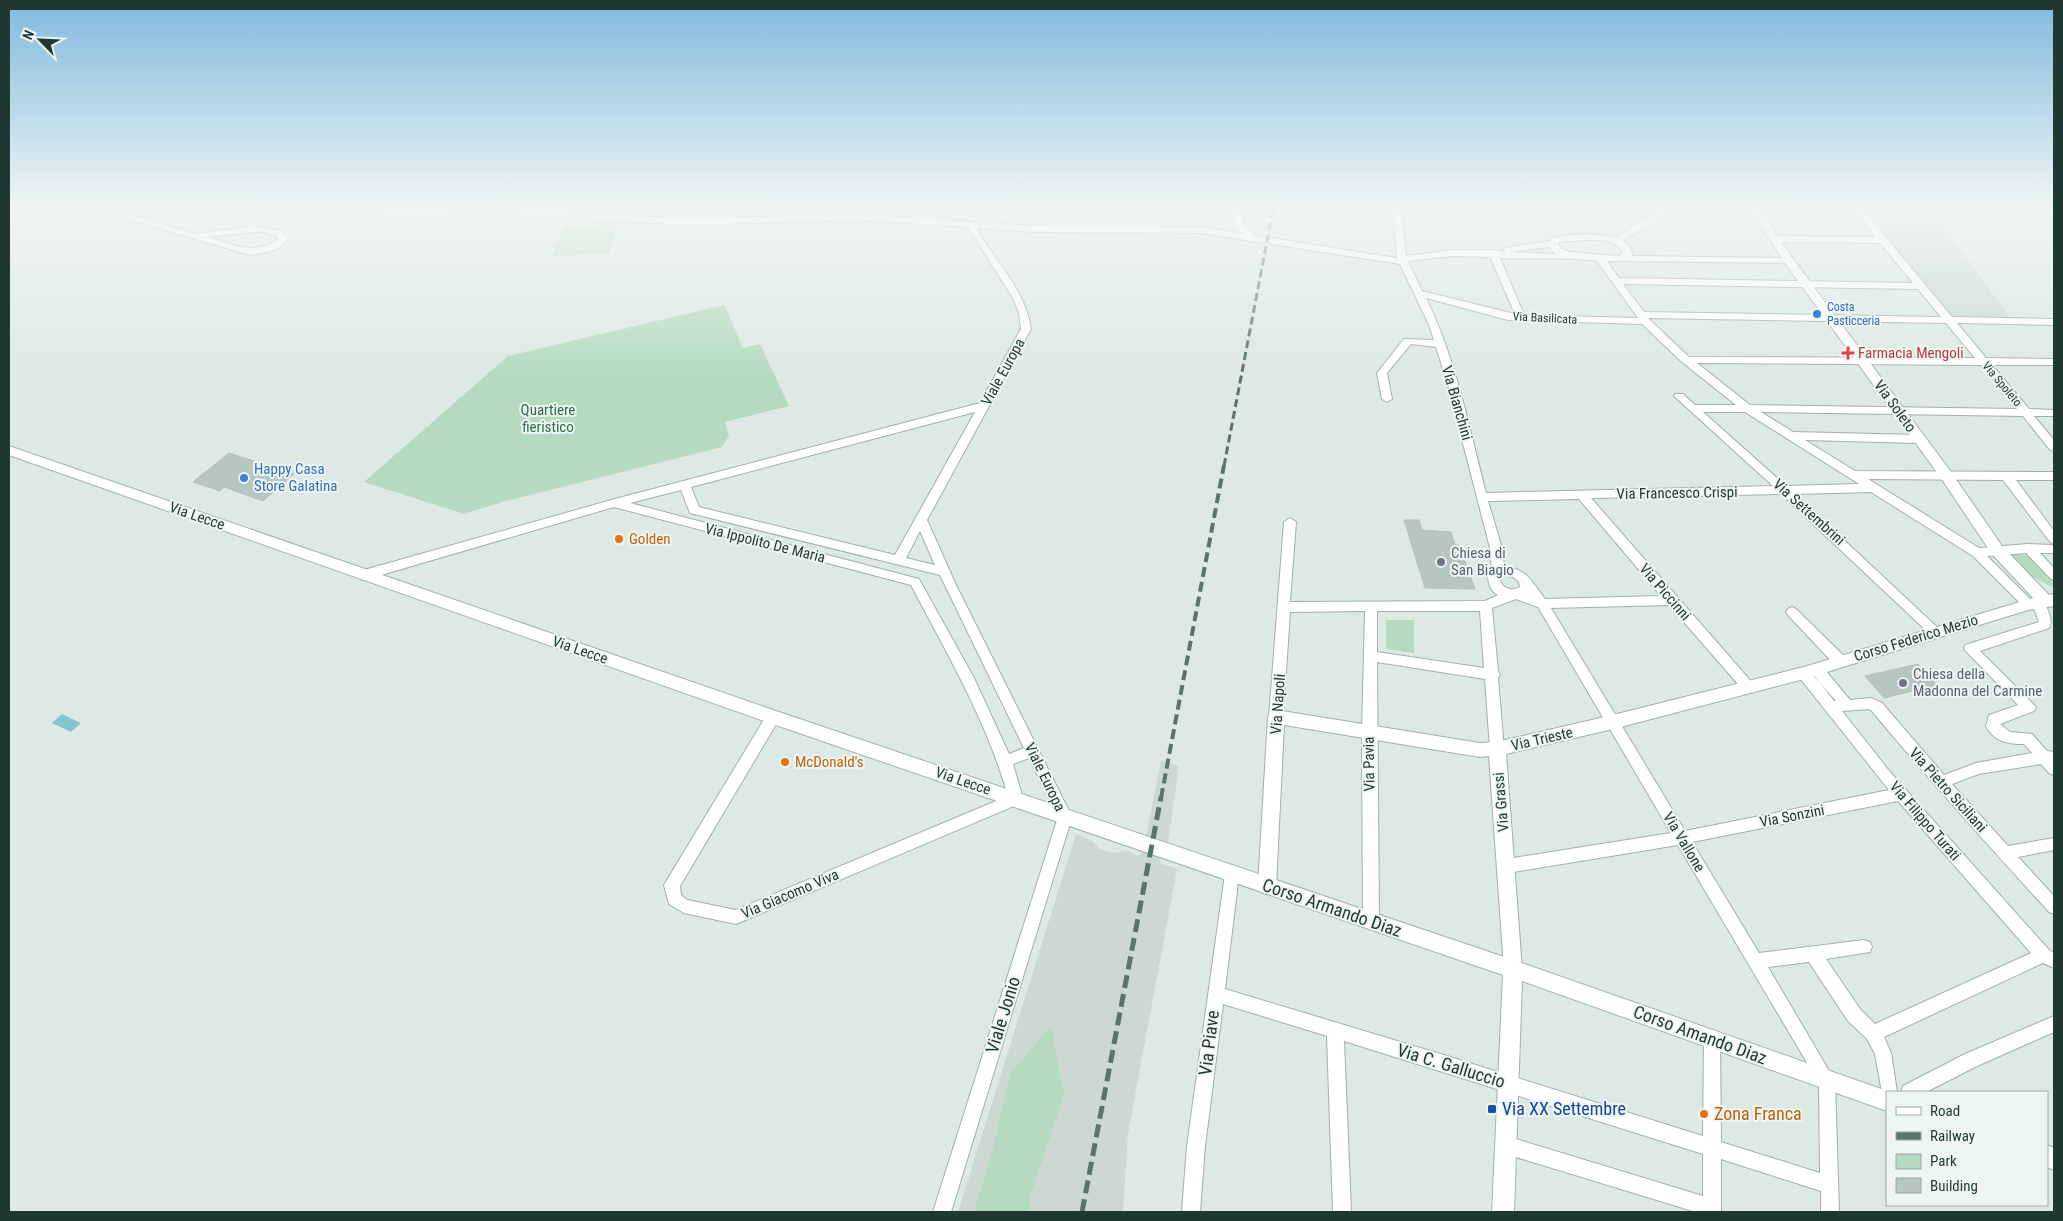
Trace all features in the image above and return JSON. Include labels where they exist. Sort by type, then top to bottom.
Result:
[{"type":"main road","name":"Via Soleto","points":[[1790,262],[1946,475],[1997,550],[2046,601]]},
{"type":"main road","name":"Via Lecce","points":[[9,450],[773,717],[1152,846]]},
{"type":"main road","name":"Corso Federico Mezio","points":[[1810,671],[1935,632],[2046,601]]},
{"type":"main road","name":"Via Trieste","points":[[1276,717],[1480,750],[1497,749],[1613,722],[1810,671]]},
{"type":"main road","name":"Via Napoli","points":[[1267,886],[1276,717]]},
{"type":"main road","name":"Via Grassi","points":[[1497,749],[1513,969],[1503,1212]]},
{"type":"main road","name":"Corso Armando Diaz","points":[[1152,846],[1513,969]]},
{"type":"main road","name":"Corso Amando Diaz","points":[[1513,969],[1886,1101]]},
{"type":"street","name":"Viale Europa","points":[[898,560],[1026,330],[1026,316],[1019,298],[993,262]]},
{"type":"street","name":"Via Bianchini","points":[[1403,262],[1434,325],[1496,548]]},
{"type":"street","points":[[1497,262],[1521,318]]},
{"type":"street","points":[[1603,262],[1644,318],[1686,360],[1748,409],[1977,553],[2046,601],[2044,625],[1970,649],[2029,707],[1994,720],[1993,726],[2007,738],[2028,738],[2049,756],[2054,769]]},
{"type":"street","name":"Via Spoleto","points":[[1901,262],[2054,447]]},
{"type":"street","points":[[1618,280],[1921,286]]},
{"type":"street","name":"Via Basilicata","points":[[1418,293],[1521,318],[2054,322]]},
{"type":"street","points":[[1387,399],[1382,373],[1408,341],[1440,344]]},
{"type":"street","points":[[1686,360],[2054,362]]},
{"type":"street","name":"Via Settembrini","points":[[1679,396],[1786,491],[1935,632]]},
{"type":"street","points":[[364,574],[614,503],[984,406]]},
{"type":"street","points":[[1693,408],[2054,414]]},
{"type":"street","points":[[1790,436],[1919,439]]},
{"type":"street","points":[[1851,475],[2054,476]]},
{"type":"street","points":[[2006,475],[2054,538]]},
{"type":"street","name":"Via Ippolito De Maria","points":[[685,485],[694,510],[945,572]]},
{"type":"street","name":"Via Francesco Crispi","points":[[1481,497],[1873,488]]},
{"type":"street","name":"Via Piccinni","points":[[1582,495],[1749,687]]},
{"type":"street","name":"Via Ippolito De Maria","points":[[614,503],[915,582]]},
{"type":"street","points":[[684,522],[694,510]]},
{"type":"street","name":"Viale Europa","points":[[921,520],[1064,817]]},
{"type":"street","name":"Via Napoli","points":[[1276,717],[1290,522]]},
{"type":"street","points":[[1496,548],[1498,571]]},
{"type":"street","points":[[1285,607],[1486,606],[1526,589],[1527,585],[1525,580],[1496,548]]},
{"type":"street","points":[[2028,548],[2054,574]]},
{"type":"street","points":[[1977,553],[1997,550],[2054,548]]},
{"type":"street","points":[[1517,573],[1510,570],[1498,571],[1494,575],[1493,580],[1495,586],[1499,590],[1542,604],[1672,600]]},
{"type":"street","points":[[915,582],[945,572]]},
{"type":"street","name":"Viale Europa","points":[[915,582],[967,678],[1005,761],[1016,799]]},
{"type":"street","name":"Via Vallone","points":[[1527,585],[1542,604],[1827,1081]]},
{"type":"street","points":[[1486,606],[1495,586]]},
{"type":"street","name":"Via Grassi","points":[[1486,606],[1493,675],[1497,749]]},
{"type":"street","name":"Via Pavia","points":[[1371,607],[1369,731],[1371,921]]},
{"type":"street","points":[[1792,612],[1840,661]]},
{"type":"street","points":[[1370,656],[1493,675]]},
{"type":"street","points":[[1810,671],[1848,705]]},
{"type":"street","name":"Via Filippo Turati","points":[[1810,671],[1830,707],[1902,794],[2048,958]]},
{"type":"street","name":"Via Pietro Siciliani","points":[[1830,707],[1871,703],[1877,707],[1941,782],[2054,907]]},
{"type":"street","name":"Via Giacomo Viva","points":[[773,717],[672,885],[674,899],[684,906],[736,917],[1016,799]]},
{"type":"street","points":[[1005,761],[1033,752]]},
{"type":"street","points":[[1941,782],[1976,769],[2049,756]]},
{"type":"street","name":"Via Sonzini","points":[[1507,866],[1682,838],[1902,794]]},
{"type":"street","name":"Viale Jonio","points":[[942,1212],[1064,817]]},
{"type":"street","points":[[2004,853],[2054,844]]},
{"type":"street","name":"Via Piave","points":[[1190,1212],[1196,1146],[1232,874]]},
{"type":"street","points":[[1755,960],[1864,947]]},
{"type":"street","points":[[1812,952],[1854,1015],[1873,1033],[1883,1053],[1889,1091]]},
{"type":"street","points":[[1873,1033],[2048,958]]},
{"type":"street","name":"Via C. Galluccio","points":[[1215,994],[1829,1185]]},
{"type":"street","points":[[1912,1091],[1970,1060],[2054,1024]]},
{"type":"street","points":[[1334,1030],[1342,1212]]},
{"type":"street","points":[[1506,1144],[1712,1210],[1712,1039]]},
{"type":"street","points":[[1827,1081],[1830,1212]]},
{"type":"shaded area","points":[[1907,262],[1970,262],[2011,319],[1953,317]]},
{"type":"shaded area","points":[[1161,760],[1179,766],[1168,843],[1163,842],[1160,863],[1177,869],[1128,1134],[1123,1212],[958,1212],[1076,834],[1094,842],[1099,849],[1115,853],[1126,850],[1138,856],[1143,853]]},
{"type":"green space","name":"Quartiere fieristico","points":[[724,305],[743,348],[760,344],[789,406],[725,422],[729,436],[722,447],[502,502],[464,514],[364,482],[508,356]]},
{"type":"green space","points":[[2012,555],[2029,555],[2054,581],[2054,588],[2031,576]]},
{"type":"green space","points":[[1386,620],[1414,620],[1414,653],[1386,649]]},
{"type":"green space","points":[[1051,1026],[1064,1094],[1030,1197],[1029,1212],[974,1212],[995,1141],[1010,1073]]},
{"type":"water","points":[[62,714],[81,723],[71,732],[52,723]]},
{"type":"building","name":"Happy Casa Store Galatina","points":[[229,453],[294,474],[263,501],[224,487],[220,491],[193,482]]},
{"type":"building","name":"Chiesa di San Biagio","points":[[1404,520],[1419,520],[1422,530],[1451,532],[1455,545],[1459,545],[1475,589],[1425,588]]},
{"type":"building","name":"Chiesa della Madonna del Carmine","points":[[1918,664],[1937,685],[1884,698],[1865,676]]},
{"type":"railway","points":[[1224,466],[1263,262]]},
{"type":"railway","points":[[1161,798],[1224,465]]},
{"type":"railway","points":[[1082,1212],[1161,797]]},
{"type":"place","name":"Costa Pasticceria","points":[[1817,314]]},
{"type":"place","name":"Farmacia Mengoli","points":[[1848,353]]},
{"type":"place","name":"Happy Casa Store Galatina","points":[[244,478]]},
{"type":"place","name":"Golden","points":[[619,539]]},
{"type":"place","name":"Chiesa di San Biagio","points":[[1441,562]]},
{"type":"place","name":"Chiesa della Madonna del Carmine","points":[[1903,683]]},
{"type":"place","name":"McDonald's","points":[[785,762]]},
{"type":"place","name":"Via XX Settembre","points":[[1492,1109]]},
{"type":"place","name":"Zona Franca","points":[[1704,1114]]}]
